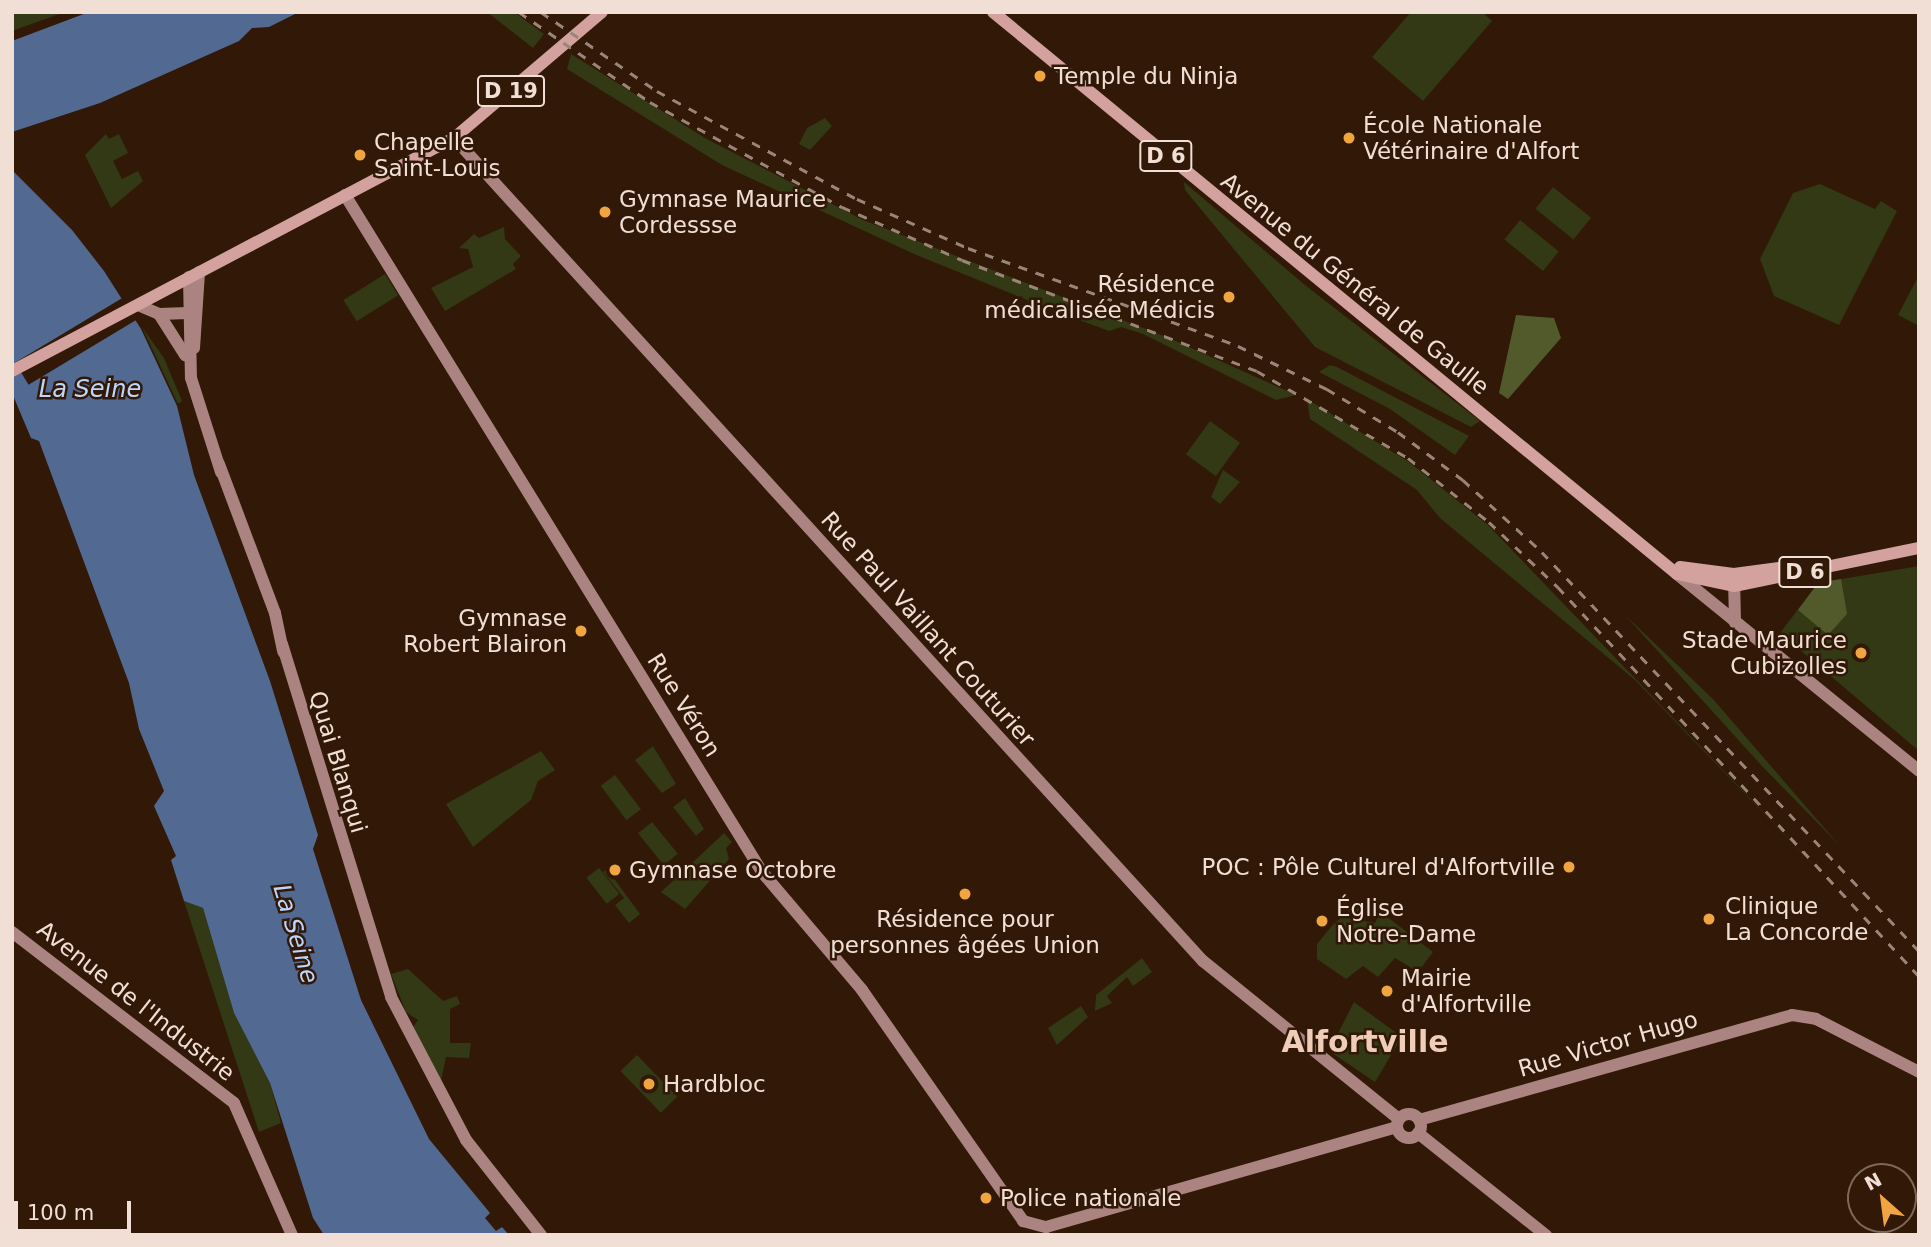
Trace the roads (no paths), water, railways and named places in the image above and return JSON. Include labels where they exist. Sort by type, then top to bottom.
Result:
[{"type":"main road","name":"D 19","points":[[12,371],[138,305],[173,280],[194,275],[454,138],[602,12]]},
{"type":"main road","name":"Avenue du Général de Gaulle","points":[[993,12],[1660,561],[1677,574],[1734,580]]},
{"type":"main road","name":"D 6","points":[[1734,580],[1919,548]]},
{"type":"main road","name":"Avenue du Général de Gaulle","points":[[1660,561],[1734,580]]},
{"type":"street","name":"Rue Paul Vaillant Couturier","points":[[454,138],[1203,961],[1398,1123]]},
{"type":"street","name":"Rue Véron","points":[[345,195],[762,872],[862,990],[1018,1215],[1028,1225],[1046,1227],[1398,1123]]},
{"type":"street","name":"Quai Blanqui","points":[[190,369],[194,275]]},
{"type":"street","points":[[138,305],[159,314],[194,313]]},
{"type":"street","name":"Quai Blanqui","points":[[159,314],[190,369],[219,464],[275,620],[358,890],[387,1000],[452,1128],[466,1140],[535,1235]]},
{"type":"street","name":"Avenue du Général de Gaulle","points":[[1677,574],[1919,771]]},
{"type":"street","points":[[1734,580],[1735,623]]},
{"type":"street","name":"Avenue de l'Industrie","points":[[12,932],[234,1104],[292,1235]]},
{"type":"street","points":[[1810,1017],[1919,1072]]},
{"type":"street","points":[[1810,1017],[1818,1027],[1919,1078]]},
{"type":"street","name":"Rue Victor Hugo","points":[[1418,1127],[1772,1019],[1810,1017]]},
{"type":"street","points":[[1418,1127],[1403,1136],[1398,1123],[1411,1115],[1418,1127],[1546,1235]]},
{"type":"street","name":"Quai Blanqui","points":[[490,1175],[541,1235]]},
{"type":"water","points":[[89,12],[299,12],[269,27],[252,28],[239,41],[100,103],[12,132],[12,41]]},
{"type":"water","name":"La Seine","points":[[12,170],[72,230],[104,271],[141,329],[177,406],[194,475],[270,681],[318,835],[313,849],[361,1000],[429,1139],[490,1213],[485,1218],[496,1231],[502,1227],[509,1235],[324,1235],[313,1218],[270,1083],[234,1013],[203,908],[184,901],[171,860],[176,856],[154,806],[164,791],[139,729],[129,683],[39,441],[31,438],[12,393]]},
{"type":"railway","points":[[519,12],[650,102],[842,207],[962,260],[1257,371],[1408,458],[1489,522],[1558,587],[1919,976]]},
{"type":"railway","points":[[541,12],[657,91],[857,199],[968,248],[1238,346],[1327,389],[1398,432],[1463,480],[1542,552],[1919,951]]},
{"type":"place","name":"Temple du Ninja","points":[[1040,76]]},
{"type":"place","name":"École Nationale Vétérinaire d'Alfort","points":[[1349,138]]},
{"type":"place","name":"Chapelle Saint-Louis","points":[[360,155]]},
{"type":"place","name":"Gymnase Maurice Cordessse","points":[[605,212]]},
{"type":"place","name":"Résidence médicalisée Médicis","points":[[1229,297]]},
{"type":"place","name":"Gymnase Robert Blairon","points":[[581,631]]},
{"type":"place","name":"Stade Maurice Cubizolles","points":[[1861,653]]},
{"type":"place","name":"POC : Pôle Culturel d'Alfortville","points":[[1569,867]]},
{"type":"place","name":"Gymnase Octobre","points":[[615,870]]},
{"type":"place","name":"Résidence pour personnes âgées Union","points":[[965,894]]},
{"type":"place","name":"Clinique La Concorde","points":[[1709,919]]},
{"type":"place","name":"Église Notre-Dame","points":[[1322,921]]},
{"type":"place","name":"Mairie d'Alfortville","points":[[1387,991]]},
{"type":"place","name":"Hardbloc","points":[[649,1084]]},
{"type":"place","name":"Police nationale","points":[[986,1198]]},
{"type":"district","name":"Alfortville","points":[[1365,1042]]}]
